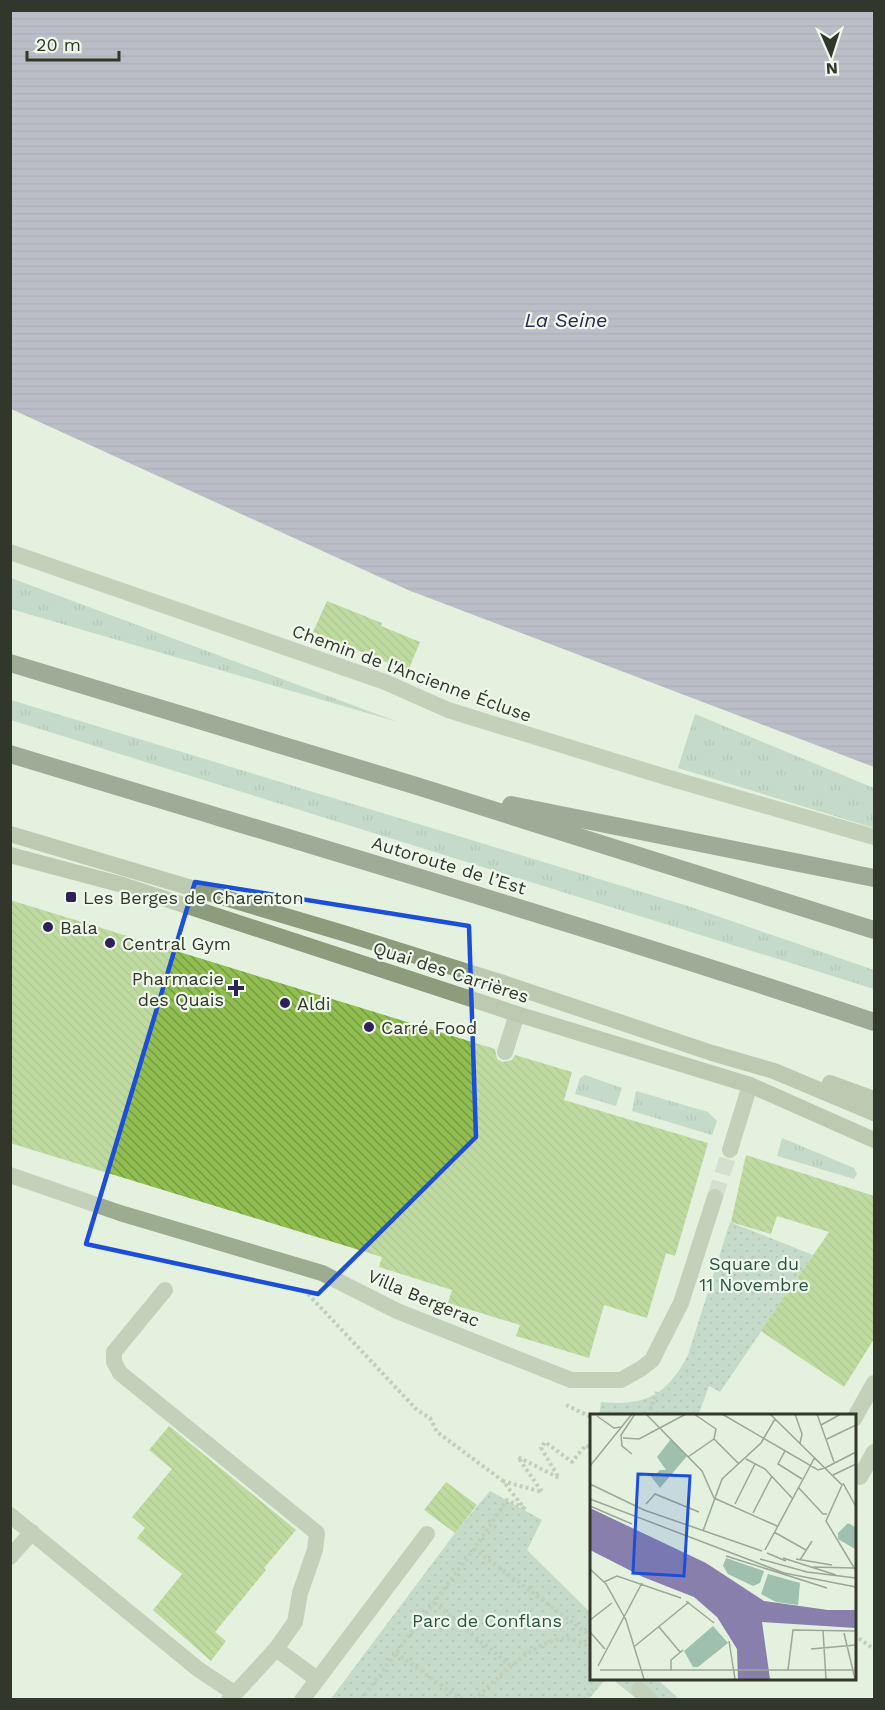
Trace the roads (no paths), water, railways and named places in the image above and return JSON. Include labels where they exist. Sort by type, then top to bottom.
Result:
[{"type":"highway","points":[[10,663],[420,787],[874,930]]},
{"type":"highway","name":"Autoroute de l’Est","points":[[10,754],[732,974],[874,1022]]},
{"type":"highway","points":[[420,787],[874,878]]},
{"type":"main road","name":"Quai des Carrières","points":[[10,834],[366,940],[547,997],[712,1053],[774,1071],[874,1113]]},
{"type":"main road","name":"Quai des Carrières","points":[[10,855],[123,885],[517,1014],[750,1085],[874,1140]]},
{"type":"main road","points":[[712,1053],[768,1062],[874,1099]]},
{"type":"street","name":"Chemin de l'Ancienne Écluse","points":[[10,552],[385,682],[448,710],[669,778],[874,837]]},
{"type":"street","points":[[506,1052],[517,1014]]},
{"type":"street","points":[[730,1150],[750,1085]]},
{"type":"street","name":"Villa Bergerac","points":[[10,1175],[120,1213],[322,1274],[397,1311],[571,1380],[621,1380],[652,1360],[681,1303],[715,1197]]},
{"type":"street","points":[[10,1515],[232,1696],[276,1649],[295,1622],[300,1593],[315,1550],[317,1533],[120,1372],[114,1362],[114,1352],[165,1290]]},
{"type":"street","points":[[855,1417],[874,1383]]},
{"type":"street","points":[[855,1474],[860,1477],[874,1452]]},
{"type":"street","points":[[10,1557],[32,1532]]},
{"type":"street","points":[[302,1700],[427,1534]]},
{"type":"street","points":[[276,1649],[317,1679]]},
{"type":"water","name":"La Seine","points":[[11,10],[874,11],[874,767],[408,590],[11,409]]},
{"type":"tunnel","points":[[715,1197],[730,1150]]},
{"type":"place","name":"Les Berges de Charenton","points":[[71,897]]},
{"type":"place","name":"Bala","points":[[48,927]]},
{"type":"place","name":"Central Gym","points":[[110,943]]},
{"type":"place","name":"Pharmacie des Quais","points":[[236,988]]},
{"type":"place","name":"Aldi","points":[[285,1003]]},
{"type":"place","name":"Carré Food","points":[[369,1027]]},
{"type":"park label","name":"Square du 11 Novembre","points":[[754,1273]]},
{"type":"park label","name":"Parc de Conflans","points":[[487,1620]]}]
